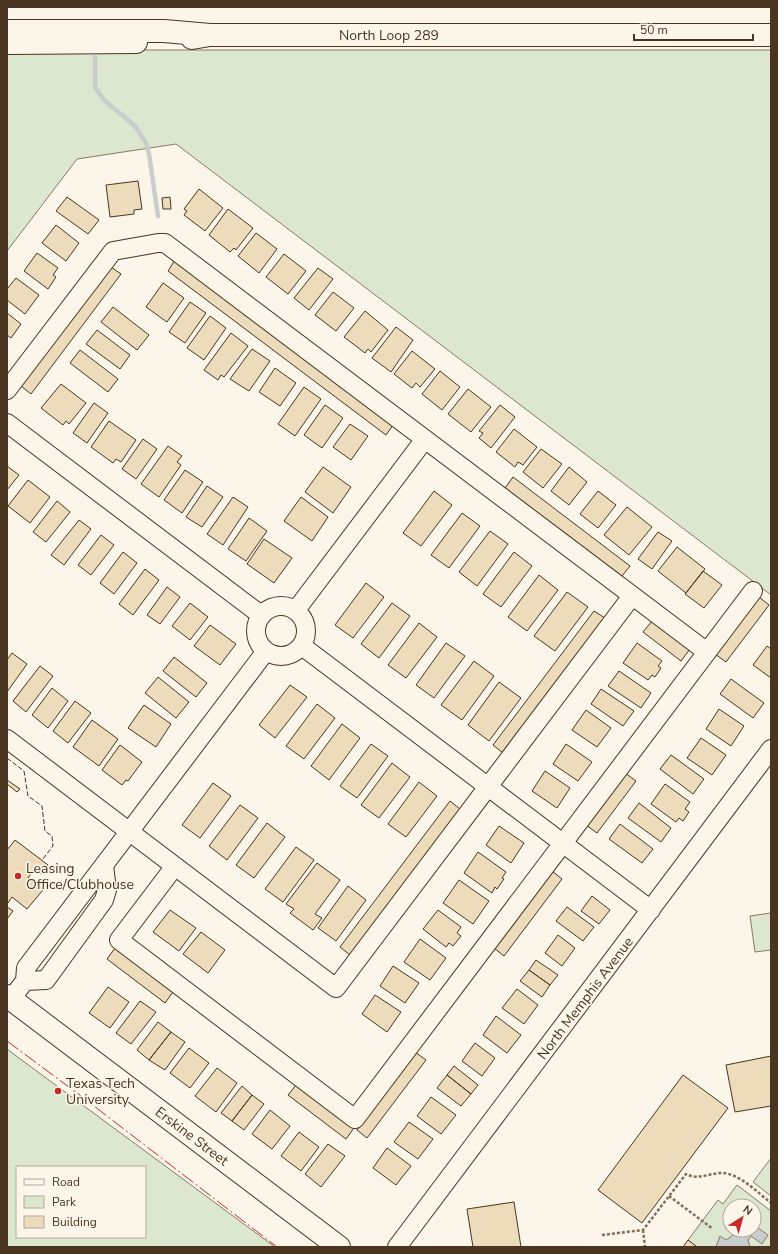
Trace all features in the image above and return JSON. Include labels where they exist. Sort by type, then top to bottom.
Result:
[{"type":"main road","points":[[7,31],[164,31],[210,36]]},
{"type":"main road","name":"North Loop 289","points":[[7,43],[163,42],[210,36],[771,35]]},
{"type":"main road","name":"Erskine Street","points":[[9,998],[339,1247]]},
{"type":"street","points":[[7,390],[114,251],[158,242],[172,247],[707,652]]},
{"type":"street","points":[[7,423],[261,615]]},
{"type":"street","points":[[296,610],[425,439]]},
{"type":"street","points":[[175,866],[119,940],[355,1118],[753,591]]},
{"type":"street","points":[[7,739],[336,988],[632,596]]},
{"type":"street","points":[[275,606],[286,606],[296,610],[306,624],[306,636],[302,646],[293,653],[282,656],[276,656],[266,651],[258,642],[256,631],[261,615],[275,606]]},
{"type":"street","points":[[302,646],[651,910]]},
{"type":"street","points":[[9,998],[25,981],[26,968],[266,651]]},
{"type":"street","name":"North Memphis Avenue","points":[[397,1247],[771,749]]},
{"type":"path","points":[[645,1247],[643,1230],[686,1174],[698,1178],[720,1173],[736,1177],[771,1203]]},
{"type":"path","points":[[669,1196],[713,1229]]},
{"type":"path","points":[[602,1236],[643,1230]]},
{"type":"green space","points":[[7,50],[771,50],[771,595],[176,144],[77,159],[7,251]]},
{"type":"green space","points":[[771,913],[771,950],[755,952],[750,916]]},
{"type":"green space","name":"Texas Tech University","points":[[7,1049],[275,1247],[7,1247]]},
{"type":"green space","points":[[771,1158],[771,1196],[753,1182]]},
{"type":"green space","points":[[737,1185],[754,1198],[727,1198]]},
{"type":"green space","points":[[718,1200],[722,1203],[722,1238],[762,1238],[762,1204],[771,1211],[771,1247],[697,1247],[688,1240]]},
{"type":"shaded area","points":[[762,1231],[768,1235],[762,1244],[754,1238],[762,1238]]},
{"type":"shaded area","points":[[720,1236],[726,1240],[729,1238],[750,1238],[748,1240],[750,1247],[716,1247]]},
{"type":"building","points":[[138,181],[142,209],[134,210],[134,214],[110,217],[106,185]]},
{"type":"building","points":[[199,189],[223,208],[205,231],[184,215],[187,211],[184,209]]},
{"type":"building","points":[[67,197],[99,220],[88,234],[56,211]]},
{"type":"building","points":[[170,197],[171,209],[163,209],[162,198]]},
{"type":"building","points":[[228,209],[253,228],[236,250],[234,248],[230,252],[209,235]]},
{"type":"building","points":[[56,225],[79,243],[66,261],[42,243]]},
{"type":"building","points":[[256,233],[277,249],[259,273],[238,256]]},
{"type":"building","points":[[37,253],[58,268],[53,275],[56,277],[48,289],[24,271]]},
{"type":"building","points":[[284,254],[306,271],[288,294],[266,277]]},
{"type":"building","points":[[175,260],[393,425],[386,435],[168,271]]},
{"type":"building","points":[[111,267],[121,274],[31,394],[21,386]]},
{"type":"building","points":[[318,268],[333,279],[309,310],[294,298]]},
{"type":"building","points":[[16,278],[39,295],[25,314],[7,300],[7,289]]},
{"type":"building","points":[[163,283],[184,298],[167,322],[146,307]]},
{"type":"building","points":[[333,292],[354,308],[336,331],[315,315]]},
{"type":"building","points":[[190,302],[206,313],[185,343],[169,332]]},
{"type":"building","points":[[113,307],[149,335],[137,350],[101,322]]},
{"type":"building","points":[[365,311],[388,330],[371,352],[368,349],[365,353],[344,337]]},
{"type":"building","points":[[7,313],[21,324],[11,338],[7,335]]},
{"type":"building","points":[[210,316],[226,328],[204,360],[187,348]]},
{"type":"building","points":[[396,327],[413,340],[391,372],[372,358]]},
{"type":"building","points":[[97,330],[130,355],[120,369],[86,344]]},
{"type":"building","points":[[231,333],[248,346],[224,377],[221,375],[218,380],[204,370]]},
{"type":"building","points":[[252,349],[270,361],[249,391],[230,379]]},
{"type":"building","points":[[80,350],[118,379],[108,392],[70,363]]},
{"type":"building","points":[[412,351],[435,369],[420,387],[416,383],[412,388],[394,374]]},
{"type":"building","points":[[275,368],[296,383],[280,406],[259,392]]},
{"type":"building","points":[[440,371],[460,387],[442,410],[422,394]]},
{"type":"building","points":[[61,384],[86,403],[69,424],[66,421],[63,425],[41,408]]},
{"type":"building","points":[[304,387],[321,399],[295,436],[278,424]]},
{"type":"building","points":[[468,389],[491,407],[471,432],[448,414]]},
{"type":"building","points":[[94,403],[108,413],[87,443],[73,433]]},
{"type":"building","points":[[325,405],[343,418],[322,448],[304,435]]},
{"type":"building","points":[[500,405],[515,417],[491,448],[479,438],[483,433],[479,431]]},
{"type":"building","points":[[109,421],[136,440],[121,462],[116,459],[113,463],[91,447]]},
{"type":"building","points":[[350,424],[368,436],[351,460],[333,447]]},
{"type":"building","points":[[514,429],[537,447],[523,465],[518,462],[515,467],[496,452]]},
{"type":"building","points":[[143,439],[157,449],[136,479],[122,469]]},
{"type":"building","points":[[168,446],[182,456],[177,462],[181,465],[159,497],[141,484]]},
{"type":"building","points":[[541,449],[562,464],[543,488],[523,472]]},
{"type":"building","points":[[7,466],[19,475],[7,490]]},
{"type":"building","points":[[323,467],[351,487],[333,513],[305,492]]},
{"type":"building","points":[[569,467],[587,482],[569,505],[551,491]]},
{"type":"building","points":[[185,470],[203,482],[182,513],[164,500]]},
{"type":"building","points":[[513,477],[630,566],[622,576],[505,488]]},
{"type":"building","points":[[28,480],[50,497],[30,523],[8,506]]},
{"type":"building","points":[[207,486],[223,497],[202,527],[186,517]]},
{"type":"building","points":[[434,491],[452,505],[421,546],[403,533]]},
{"type":"building","points":[[598,491],[616,505],[598,528],[580,514]]},
{"type":"building","points":[[233,497],[248,507],[223,545],[207,534]]},
{"type":"building","points":[[301,497],[328,517],[312,541],[284,521]]},
{"type":"building","points":[[57,501],[70,512],[46,542],[33,532]]},
{"type":"building","points":[[627,507],[652,527],[629,555],[604,535]]},
{"type":"building","points":[[462,513],[480,526],[449,568],[431,555]]},
{"type":"building","points":[[249,518],[267,531],[246,561],[228,549]]},
{"type":"building","points":[[79,520],[91,529],[64,565],[51,555]]},
{"type":"building","points":[[490,531],[508,544],[477,586],[459,572]]},
{"type":"building","points":[[658,532],[672,541],[652,569],[638,559]]},
{"type":"building","points":[[101,535],[114,545],[91,575],[78,565]]},
{"type":"building","points":[[264,539],[292,558],[274,583],[247,564]]},
{"type":"building","points":[[677,547],[705,569],[686,593],[658,571]]},
{"type":"building","points":[[123,552],[137,563],[114,594],[100,583]]},
{"type":"building","points":[[514,552],[532,566],[501,607],[483,594]]},
{"type":"building","points":[[145,569],[159,580],[133,615],[119,604]]},
{"type":"building","points":[[703,571],[722,585],[704,608],[685,594]]},
{"type":"building","points":[[539,575],[558,590],[527,631],[508,617]]},
{"type":"building","points":[[366,583],[384,597],[353,638],[335,625]]},
{"type":"building","points":[[167,587],[180,597],[160,624],[147,615]]},
{"type":"building","points":[[567,592],[588,607],[555,651],[534,636]]},
{"type":"building","points":[[759,597],[769,605],[726,662],[715,654]]},
{"type":"building","points":[[190,603],[208,617],[190,640],[172,626]]},
{"type":"building","points":[[392,603],[410,616],[379,658],[361,644]]},
{"type":"building","points":[[594,611],[605,618],[503,753],[493,745]]},
{"type":"building","points":[[653,620],[690,649],[681,661],[643,632]]},
{"type":"building","points":[[419,623],[437,637],[406,678],[388,665]]},
{"type":"building","points":[[210,625],[236,644],[220,665],[194,646]]},
{"type":"building","points":[[446,643],[465,656],[434,698],[416,685]]},
{"type":"building","points":[[637,643],[662,661],[658,666],[661,668],[655,677],[652,675],[648,680],[623,663]]},
{"type":"building","points":[[767,646],[771,649],[771,678],[753,665]]},
{"type":"building","points":[[12,653],[27,664],[7,692],[7,660]]},
{"type":"building","points":[[174,657],[207,683],[196,697],[163,671]]},
{"type":"building","points":[[474,661],[494,676],[462,720],[441,705]]},
{"type":"building","points":[[40,666],[53,676],[26,712],[13,701]]},
{"type":"building","points":[[619,671],[651,693],[641,708],[608,686]]},
{"type":"building","points":[[158,677],[189,702],[176,718],[145,693]]},
{"type":"building","points":[[731,679],[764,703],[753,718],[720,694]]},
{"type":"building","points":[[499,682],[521,698],[489,741],[468,725]]},
{"type":"building","points":[[290,685],[307,697],[275,738],[259,725]]},
{"type":"building","points":[[52,688],[68,701],[48,728],[32,715]]},
{"type":"building","points":[[601,689],[634,711],[623,726],[591,704]]},
{"type":"building","points":[[75,701],[91,713],[68,743],[53,731]]},
{"type":"building","points":[[317,704],[335,718],[304,759],[286,746]]},
{"type":"building","points":[[144,705],[171,724],[156,747],[128,728]]},
{"type":"building","points":[[719,709],[744,726],[731,746],[706,729]]},
{"type":"building","points":[[586,710],[611,728],[597,747],[572,730]]},
{"type":"building","points":[[92,720],[118,739],[99,766],[73,747]]},
{"type":"building","points":[[342,724],[360,738],[329,780],[311,766]]},
{"type":"building","points":[[701,738],[726,755],[712,775],[687,758]]},
{"type":"building","points":[[371,744],[388,756],[357,798],[340,786]]},
{"type":"building","points":[[566,744],[592,762],[578,781],[553,764]]},
{"type":"building","points":[[120,745],[142,762],[128,781],[126,780],[122,785],[102,770]]},
{"type":"building","points":[[671,755],[704,779],[693,794],[660,769]]},
{"type":"building","points":[[392,763],[410,777],[379,818],[361,805]]},
{"type":"building","points":[[545,771],[570,788],[557,808],[532,791]]},
{"type":"building","points":[[625,773],[636,781],[597,833],[586,825]]},
{"type":"building","points":[[7,780],[20,789],[17,792],[7,784]]},
{"type":"building","points":[[419,782],[437,796],[406,837],[388,824]]},
{"type":"building","points":[[213,783],[231,796],[200,838],[182,825]]},
{"type":"building","points":[[665,784],[690,802],[685,809],[689,812],[683,821],[679,818],[676,822],[651,804]]},
{"type":"building","points":[[450,801],[460,809],[350,955],[340,947]]},
{"type":"building","points":[[639,803],[671,828],[661,842],[628,818]]},
{"type":"building","points":[[240,805],[258,818],[227,860],[209,846]]},
{"type":"building","points":[[267,823],[285,837],[254,878],[236,865]]},
{"type":"building","points":[[620,824],[653,849],[642,863],[609,839]]},
{"type":"building","points":[[499,826],[524,843],[511,863],[486,845]]},
{"type":"building","name":"Leasing Office/Clubhouse","points":[[15,840],[48,865],[41,874],[34,869],[28,878],[43,890],[27,909],[12,897],[7,904],[7,850]]},
{"type":"building","points":[[296,847],[314,860],[283,902],[265,889]]},
{"type":"building","points":[[478,852],[506,872],[502,878],[504,879],[497,889],[495,887],[492,893],[464,873]]},
{"type":"building","points":[[317,863],[340,880],[315,914],[322,918],[313,930],[290,913],[294,909],[286,904]]},
{"type":"building","points":[[552,871],[562,879],[504,956],[494,948]]},
{"type":"building","points":[[459,880],[489,901],[473,924],[443,903]]},
{"type":"building","points":[[348,886],[366,900],[336,941],[318,928]]},
{"type":"building","points":[[592,896],[610,910],[599,924],[581,911]]},
{"type":"building","name":"Leasing Office/Clubhouse","points":[[7,907],[13,911],[7,919]]},
{"type":"building","points":[[567,907],[594,927],[583,941],[556,921]]},
{"type":"building","points":[[170,910],[196,928],[179,951],[153,932]]},
{"type":"building","points":[[438,910],[461,927],[457,933],[461,936],[453,946],[449,943],[446,947],[423,929]]},
{"type":"building","points":[[201,932],[225,950],[208,973],[183,954]]},
{"type":"building","points":[[558,935],[575,948],[562,966],[545,953]]},
{"type":"building","points":[[420,939],[446,958],[430,980],[404,962]]},
{"type":"building","points":[[115,948],[173,992],[165,1003],[107,959]]},
{"type":"building","points":[[536,960],[558,975],[550,985],[529,970]]},
{"type":"building","points":[[393,966],[419,983],[405,1003],[380,986]]},
{"type":"building","points":[[529,970],[550,985],[542,997],[520,981]]},
{"type":"building","points":[[108,987],[129,1002],[110,1028],[89,1013]]},
{"type":"building","points":[[517,989],[538,1005],[524,1024],[502,1008]]},
{"type":"building","points":[[375,995],[401,1012],[387,1032],[362,1014]]},
{"type":"building","points":[[140,1001],[156,1012],[131,1044],[116,1033]]},
{"type":"building","points":[[496,1016],[521,1035],[507,1053],[483,1035]]},
{"type":"building","points":[[158,1022],[171,1032],[149,1060],[137,1050]]},
{"type":"building","points":[[171,1032],[185,1042],[165,1070],[149,1060]]},
{"type":"building","points":[[475,1043],[495,1058],[482,1076],[462,1061]]},
{"type":"building","points":[[189,1048],[209,1063],[190,1088],[170,1073]]},
{"type":"building","points":[[415,1052],[426,1060],[367,1138],[357,1130]]},
{"type":"building","points":[[771,1056],[771,1106],[735,1112],[726,1065]]},
{"type":"building","points":[[454,1066],[478,1085],[471,1094],[447,1075]]},
{"type":"building","points":[[217,1068],[237,1083],[216,1112],[195,1096]]},
{"type":"building","points":[[447,1075],[471,1094],[461,1106],[437,1088]]},
{"type":"building","points":[[683,1075],[728,1108],[642,1223],[598,1190]]},
{"type":"building","points":[[296,1085],[354,1128],[346,1139],[288,1095]]},
{"type":"building","points":[[242,1086],[252,1095],[232,1121],[221,1113]]},
{"type":"building","points":[[252,1095],[264,1104],[244,1130],[232,1121]]},
{"type":"building","points":[[431,1097],[456,1115],[441,1134],[417,1116]]},
{"type":"building","points":[[270,1110],[290,1126],[272,1149],[252,1134]]},
{"type":"building","points":[[409,1122],[433,1139],[418,1159],[394,1142]]},
{"type":"building","points":[[299,1132],[319,1147],[301,1171],[281,1156]]},
{"type":"building","points":[[328,1144],[345,1156],[321,1187],[305,1174]]},
{"type":"building","points":[[387,1148],[411,1166],[396,1185],[373,1168]]},
{"type":"building","points":[[514,1202],[521,1247],[473,1247],[467,1209]]},
{"type":"building","points":[[688,1240],[697,1247],[683,1247]]},
{"type":"waterway","points":[[95,57],[95,87],[104,100],[135,126],[146,143],[158,216]]},
{"type":"fence","points":[[7,758],[24,771],[28,796],[42,806],[45,831],[52,836],[53,846],[42,860]]},
{"type":"power","points":[[7,1041],[277,1247]]},
{"type":"place","name":"Leasing Office/Clubhouse","points":[[18,876]]},
{"type":"place","name":"Texas Tech University","points":[[58,1091]]}]
